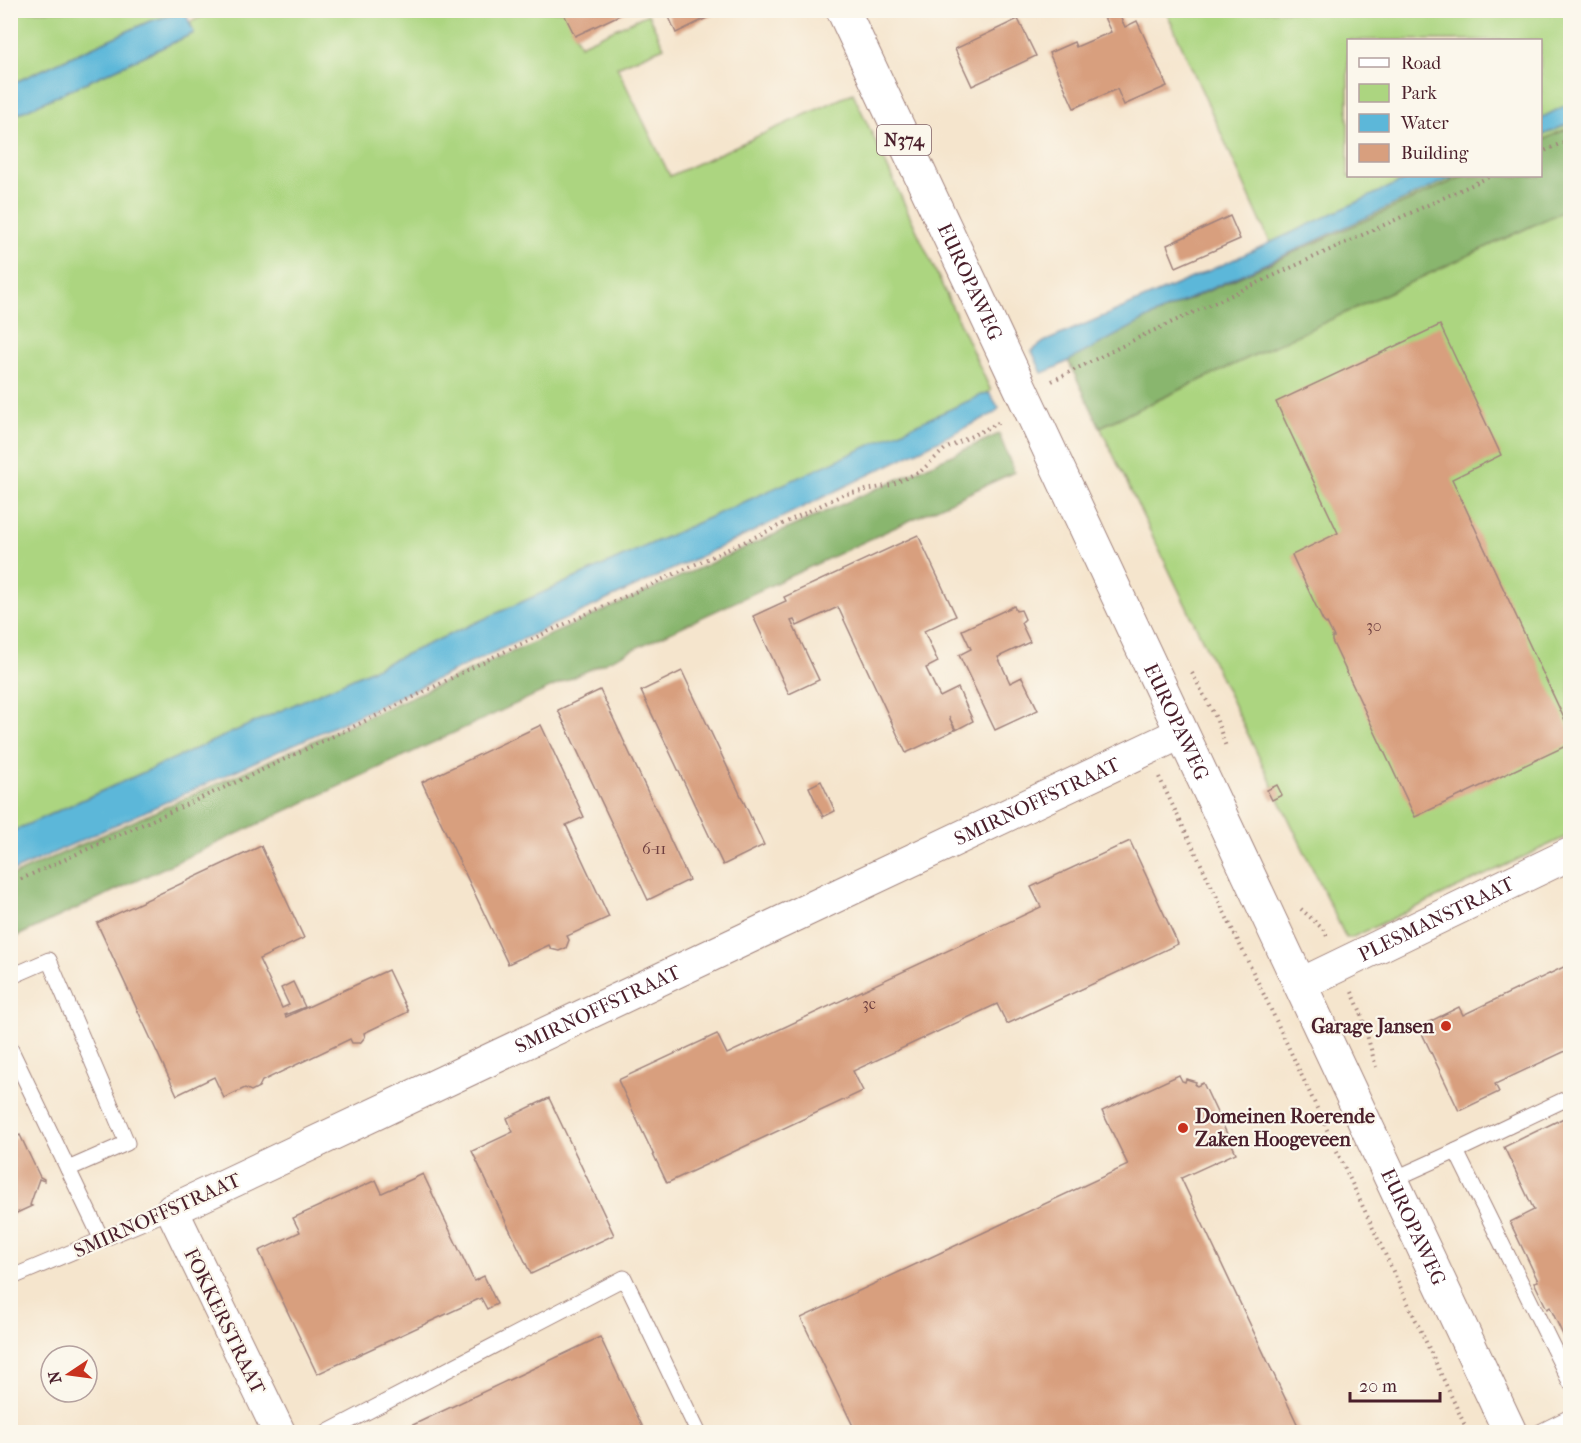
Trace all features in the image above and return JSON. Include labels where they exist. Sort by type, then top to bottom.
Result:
[{"type":"main road","name":"EUROPAWEG","points":[[843,10],[1510,1432]]},
{"type":"street","name":"SMIRNOFFSTRAAT","points":[[172,1210],[1181,733]]},
{"type":"street","name":"PLESMANSTRAAT","points":[[1300,984],[1570,854]]},
{"type":"street","name":"FOKKERSTRAAT","points":[[172,1210],[279,1432]]},
{"type":"lane","points":[[10,977],[49,960],[127,1143],[68,1169]]},
{"type":"lane","points":[[10,1048],[102,1240]]},
{"type":"lane","points":[[1392,1180],[1570,1097]]},
{"type":"lane","points":[[1456,1151],[1570,1382]]},
{"type":"lane","name":"SMIRNOFFSTRAAT","points":[[10,1278],[172,1210]]},
{"type":"lane","points":[[328,1432],[624,1278],[698,1432]]},
{"type":"lane","points":[[1540,1432],[1570,1417]]},
{"type":"path","points":[[1542,152],[1570,139]]},
{"type":"path","points":[[1050,382],[1144,335],[1489,177]]},
{"type":"path","points":[[10,884],[243,779],[493,657],[842,495],[891,485],[921,471],[945,449],[1029,409]]},
{"type":"path","name":"EUROPAWEG","points":[[1146,750],[1266,999],[1468,1432]]},
{"type":"green space","points":[[185,10],[185,12],[150,21],[11,84],[10,11]]},
{"type":"green space","points":[[215,11],[565,11],[580,45],[648,14],[664,47],[617,67],[670,176],[853,93],[991,391],[11,832],[10,117],[194,33],[190,22]]},
{"type":"green space","points":[[1166,11],[1570,11],[1570,127],[1542,141],[1542,39],[1347,39],[1347,177],[1462,177],[1278,260]]},
{"type":"green space","points":[[1570,127],[1570,208],[1100,427],[1067,358],[1115,333],[1462,177],[1542,177],[1542,141]]},
{"type":"green space","points":[[1570,208],[1570,835],[1353,937],[1346,938],[1100,427]]},
{"type":"green space","points":[[999,434],[1014,472],[11,939],[11,876]]},
{"type":"water","points":[[185,12],[194,33],[11,117],[11,84],[150,21]]},
{"type":"water","points":[[1570,103],[1570,123],[1542,136],[1542,117]]},
{"type":"water","points":[[1411,177],[1454,177],[1152,316],[1042,373],[1032,351],[1044,342],[1222,265]]},
{"type":"water","points":[[986,393],[990,394],[999,408],[995,413],[744,536],[359,715],[11,872],[11,832]]},
{"type":"building","points":[[562,10],[630,10],[575,36]]},
{"type":"building","points":[[666,10],[723,10],[676,33]]},
{"type":"building","points":[[1117,10],[1125,27],[1137,21],[1167,86],[1124,105],[1117,89],[1074,108],[1049,53],[1074,42],[1076,47],[1111,32],[1102,13]]},
{"type":"building","points":[[1018,19],[1036,56],[972,86],[955,49]]},
{"type":"building","points":[[1230,216],[1240,239],[1176,267],[1167,245]]},
{"type":"building","points":[[1440,325],[1501,455],[1452,479],[1570,731],[1570,744],[1415,817],[1332,641],[1334,637],[1327,623],[1323,621],[1292,555],[1338,533],[1276,402]]},
{"type":"building","points":[[918,535],[956,616],[924,631],[938,662],[926,668],[940,697],[958,688],[973,721],[956,730],[949,717],[955,730],[906,753],[838,607],[797,626],[794,620],[791,621],[819,680],[789,694],[753,616],[786,601],[784,597]]},
{"type":"building","points":[[1014,606],[1016,611],[1021,610],[1025,619],[1021,623],[1030,642],[998,657],[1010,683],[1022,677],[1038,710],[995,730],[959,655],[971,649],[962,630]]},
{"type":"building","points":[[682,671],[764,845],[723,865],[641,691]]},
{"type":"building","points":[[600,690],[689,880],[648,900],[558,710]]},
{"type":"building","points":[[541,725],[584,817],[566,825],[609,917],[567,936],[569,940],[566,948],[559,951],[551,949],[549,945],[508,964],[422,782]]},
{"type":"building","points":[[821,781],[835,811],[823,817],[809,787]]},
{"type":"building","points":[[1277,785],[1282,795],[1272,800],[1267,790]]},
{"type":"building","points":[[1130,841],[1178,944],[1007,1024],[997,1004],[853,1071],[863,1091],[667,1183],[618,1080],[717,1034],[727,1054],[1041,907],[1031,887]]},
{"type":"building","points":[[261,846],[304,938],[259,959],[282,1008],[289,1005],[281,988],[293,982],[305,1007],[285,1015],[286,1017],[388,970],[408,1012],[364,1033],[365,1037],[360,1043],[352,1043],[350,1039],[262,1081],[259,1087],[251,1091],[245,1088],[224,1098],[214,1077],[177,1095],[97,923]]},
{"type":"building","points":[[1570,964],[1570,1049],[1495,1084],[1499,1092],[1459,1111],[1419,1027],[1459,1007],[1463,1015]]},
{"type":"building","points":[[1179,1075],[1182,1081],[1185,1082],[1186,1079],[1196,1082],[1197,1086],[1203,1083],[1236,1153],[1181,1178],[1301,1432],[856,1432],[801,1318],[1128,1165],[1102,1111]]},
{"type":"building","points":[[549,1098],[614,1235],[531,1274],[472,1151],[513,1132],[507,1118]]},
{"type":"building","points":[[1570,1115],[1570,1350],[1550,1307],[1547,1309],[1534,1282],[1538,1281],[1510,1222],[1534,1210],[1504,1147]]},
{"type":"building","points":[[20,1135],[44,1181],[39,1179],[30,1205],[32,1206],[10,1216],[10,1140]]},
{"type":"building","points":[[423,1174],[474,1281],[484,1276],[497,1304],[487,1309],[481,1298],[317,1374],[259,1251],[300,1232],[293,1218],[376,1180],[382,1193]]},
{"type":"building","points":[[600,1337],[645,1432],[398,1432]]},
{"type":"place","name":"Garage Jansen","points":[[1446,1026]]},
{"type":"place","name":"Domeinen Roerende Zaken Hoogeveen","points":[[1183,1128]]}]
